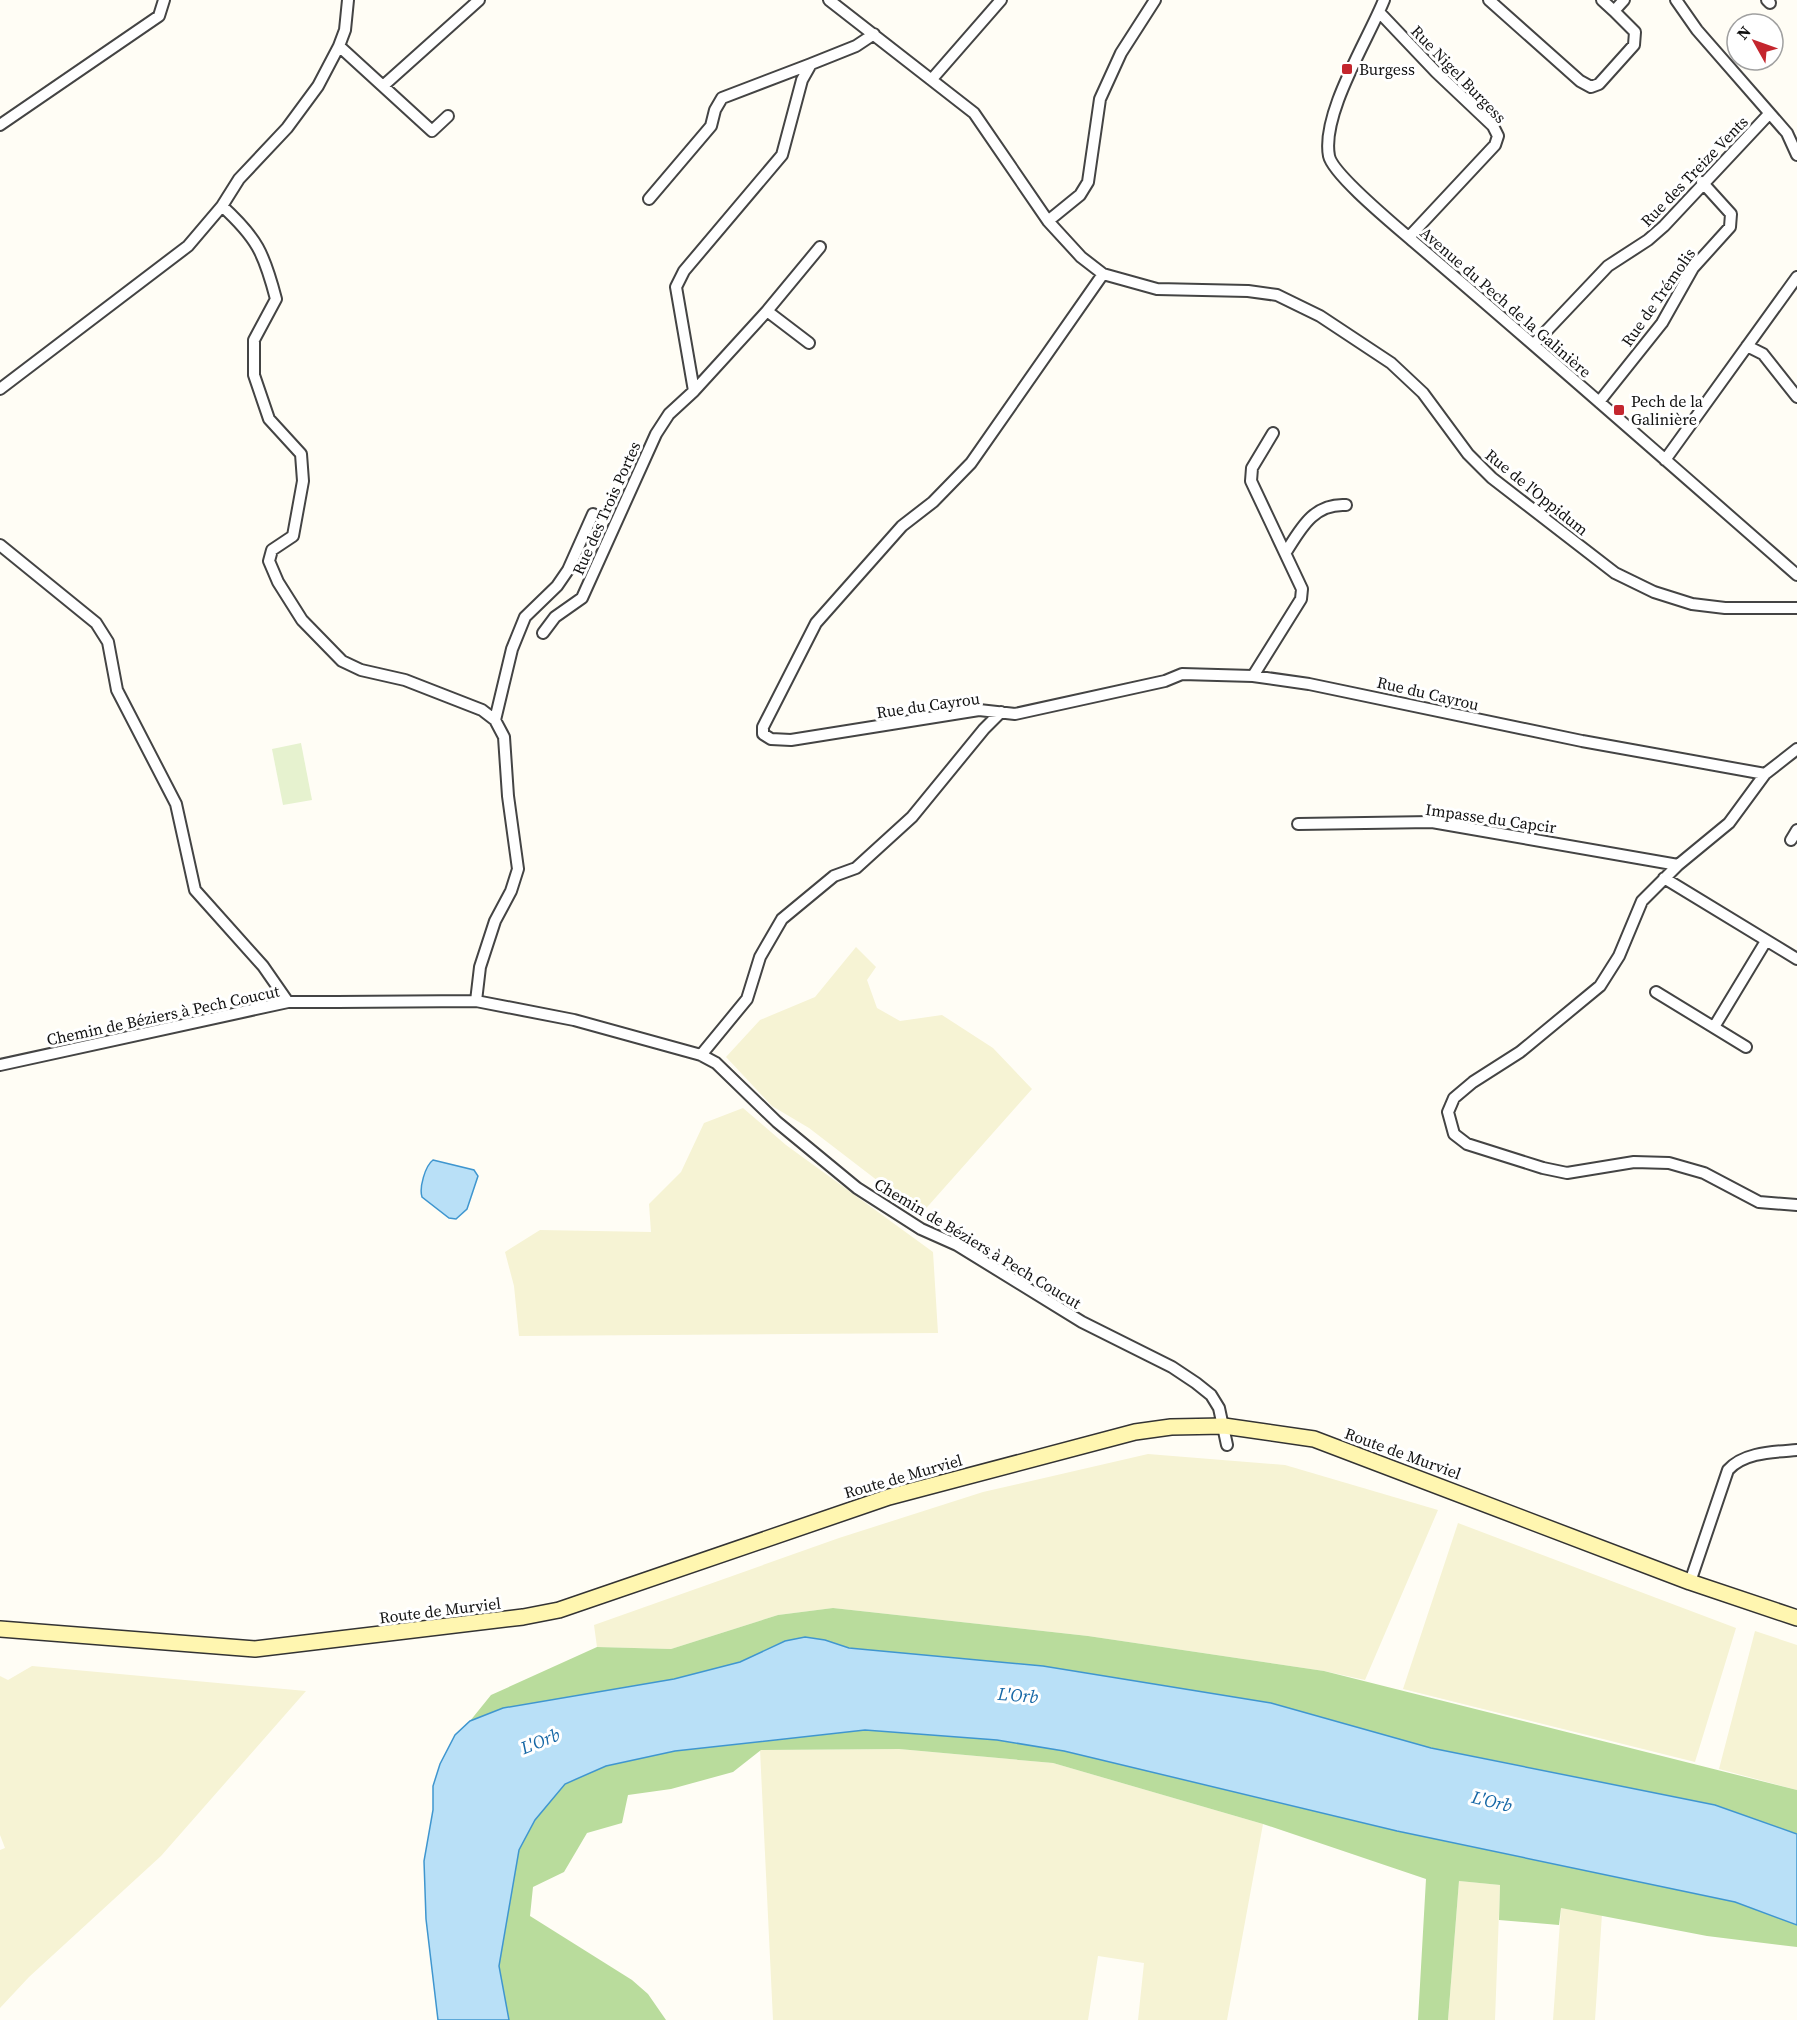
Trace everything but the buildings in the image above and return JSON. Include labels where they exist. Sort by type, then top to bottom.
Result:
[{"type":"main road","name":"Route de Murviel","points":[[0,1629],[255,1649],[524,1617],[559,1610],[889,1497],[1135,1432],[1171,1427],[1224,1426],[1314,1439],[1690,1582],[1797,1618]]},
{"type":"street","points":[[0,125],[159,16],[164,0]]},
{"type":"street","points":[[0,388],[170,262],[188,246],[222,206],[239,179],[287,128],[318,86],[345,30],[348,0]]},
{"type":"street","points":[[383,86],[479,0]]},
{"type":"street","points":[[829,0],[974,113],[1048,221],[1081,257],[1103,274]]},
{"type":"street","points":[[933,79],[1001,0]]},
{"type":"street","points":[[1048,221],[1080,195],[1088,182],[1100,99],[1121,53],[1155,0]]},
{"type":"street","name":"Avenue du Pech de la Galinière","points":[[1384,0],[1333,113],[1327,138],[1330,159],[1338,172],[1409,237],[1797,575]]},
{"type":"street","points":[[1489,0],[1580,81],[1591,87],[1599,84],[1634,45],[1635,32],[1602,0]]},
{"type":"street","points":[[1614,11],[1624,0]]},
{"type":"street","points":[[1676,0],[1697,30],[1787,133],[1797,155]]},
{"type":"street","name":"Rue Nigel Burgess","points":[[1380,12],[1436,72],[1493,126],[1498,136],[1495,145],[1409,237]]},
{"type":"street","points":[[649,199],[711,126],[715,110],[722,98],[856,46],[874,34]]},
{"type":"street","points":[[339,46],[432,131],[448,116]]},
{"type":"street","points":[[694,391],[676,287],[684,271],[782,155],[802,80],[811,64]]},
{"type":"street","name":"Rue des Treize Vents","points":[[1534,344],[1608,266],[1648,240],[1769,114]]},
{"type":"street","name":"Rue de Trémolis","points":[[1599,402],[1668,314],[1693,268],[1730,227],[1731,214],[1702,182]]},
{"type":"street","points":[[222,206],[246,228],[261,249],[269,273],[276,299],[254,340],[254,375],[269,419],[301,454],[303,481],[293,536],[272,550],[269,561],[278,582],[302,620],[342,661],[361,670],[405,680],[482,710],[495,720],[504,737],[508,795],[518,869],[511,891],[495,921],[480,967],[476,1001]]},
{"type":"street","name":"Rue des Trois Portes","points":[[543,633],[555,616],[582,598],[656,434],[669,414],[694,391],[767,311],[820,247]]},
{"type":"street","name":"Rue de l'Oppidum","points":[[1103,274],[1157,289],[1248,291],[1277,295],[1320,316],[1391,363],[1423,393],[1468,454],[1492,478],[1615,573],[1654,592],[1692,604],[1725,608],[1795,605]]},
{"type":"street","name":"Rue du Cayrou","points":[[1103,274],[971,463],[933,502],[902,526],[816,623],[768,716],[763,734],[771,739],[791,740],[979,710],[1015,714],[1165,681],[1182,674],[1254,676],[1364,694],[1582,741],[1765,774]]},
{"type":"street","points":[[1665,460],[1797,277]]},
{"type":"street","points":[[767,311],[809,343]]},
{"type":"street","points":[[1747,346],[1763,354],[1797,397]]},
{"type":"street","points":[[1254,676],[1301,599],[1300,582],[1251,481],[1252,468],[1273,433]]},
{"type":"street","points":[[1286,552],[1307,518],[1337,504],[1346,505]]},
{"type":"street","points":[[495,720],[512,649],[525,617],[557,586],[568,570],[592,514]]},
{"type":"street","points":[[0,545],[96,623],[108,642],[117,690],[176,804],[195,890],[263,966],[288,1002]]},
{"type":"street","points":[[701,1055],[747,999],[760,957],[782,919],[834,876],[856,868],[912,817],[984,729],[1001,712]]},
{"type":"street","points":[[1797,749],[1765,774],[1729,823],[1678,865],[1642,901],[1619,956],[1600,986],[1520,1052],[1473,1082],[1454,1098],[1448,1112],[1454,1134],[1467,1144],[1543,1168],[1567,1173],[1634,1162],[1669,1163],[1704,1173],[1759,1202],[1797,1205]]},
{"type":"street","name":"Impasse du Capcir","points":[[1298,824],[1432,822],[1678,865]]},
{"type":"street","points":[[1664,878],[1797,959]]},
{"type":"street","points":[[1714,1028],[1766,941]]},
{"type":"street","points":[[1656,992],[1746,1047]]},
{"type":"street","name":"Chemin de Béziers à Pech Coucut","points":[[0,1065],[288,1002],[476,1001],[574,1020],[701,1055],[716,1063],[777,1122],[857,1188],[921,1229],[957,1245],[1082,1322],[1172,1367],[1196,1383],[1211,1395],[1224,1426],[1227,1445]]},
{"type":"street","points":[[1690,1582],[1728,1470],[1736,1461],[1774,1452],[1797,1450]]},
{"type":"shaded area","points":[[856,947],[876,967],[867,980],[877,1008],[900,1021],[942,1015],[993,1048],[1032,1089],[921,1214],[809,1128],[772,1106],[726,1057],[760,1020],[815,997]]},
{"type":"shaded area","points":[[743,1108],[786,1145],[933,1252],[938,1333],[519,1336],[514,1286],[505,1252],[540,1230],[651,1232],[649,1204],[681,1172],[704,1123]]},
{"type":"shaded area","points":[[1148,1454],[1285,1465],[1438,1510],[1365,1680],[1324,1671],[1088,1636],[833,1608],[778,1615],[671,1649],[597,1647],[594,1625],[839,1538],[983,1492]]},
{"type":"shaded area","points":[[1458,1523],[1736,1628],[1695,1762],[1403,1689]]},
{"type":"shaded area","points":[[1755,1631],[1797,1645],[1797,1790],[1719,1769]]},
{"type":"shaded area","points":[[32,1666],[306,1691],[161,1856],[29,1977],[0,2008],[0,1850],[5,1848],[0,1835],[0,1676],[8,1680]]},
{"type":"shaded area","points":[[899,1749],[1053,1763],[1263,1824],[1227,2020],[1138,2020],[1144,1963],[1098,1956],[1088,2020],[773,2020],[760,1750]]},
{"type":"shaded area","points":[[1459,1881],[1500,1885],[1495,2020],[1448,2020]]},
{"type":"shaded area","points":[[1561,1908],[1602,1914],[1595,2020],[1553,2020]]},
{"type":"green space","points":[[301,743],[312,800],[283,805],[272,749]]},
{"type":"green space","points":[[833,1608],[1088,1636],[1324,1671],[1797,1790],[1797,1834],[1715,1805],[1431,1748],[1271,1703],[1043,1666],[849,1648],[825,1640],[805,1637],[785,1641],[740,1662],[674,1679],[503,1708],[470,1721],[491,1695],[597,1647],[671,1649],[778,1615]]},
{"type":"green space","points":[[865,1730],[997,1740],[1064,1751],[1397,1831],[1735,1902],[1797,1925],[1797,1947],[1707,1936],[1561,1908],[1559,1925],[1499,1920],[1500,1885],[1459,1881],[1448,2020],[1418,2020],[1426,1879],[1263,1824],[1053,1763],[899,1749],[761,1750],[733,1772],[671,1789],[628,1795],[622,1823],[587,1833],[564,1872],[533,1887],[530,1916],[632,1980],[648,1994],[666,2020],[509,2020],[499,1966],[519,1850],[535,1820],[565,1784],[606,1766],[675,1751]]},
{"type":"water","points":[[433,1160],[474,1170],[478,1176],[467,1209],[456,1219],[449,1218],[422,1197],[423,1177]]},
{"type":"water","name":"L'Orb","points":[[805,1637],[825,1640],[849,1648],[1043,1666],[1271,1703],[1431,1748],[1715,1805],[1797,1834],[1797,1925],[1735,1902],[1397,1831],[1064,1751],[997,1740],[865,1730],[675,1751],[606,1766],[565,1784],[535,1820],[519,1850],[499,1966],[509,2020],[438,2020],[426,1919],[424,1861],[433,1810],[433,1786],[440,1764],[455,1735],[470,1721],[503,1708],[674,1679],[740,1662],[785,1641]]},
{"type":"place","name":"Burgess","points":[[1347,69]]},
{"type":"place","name":"Pech de la Galinière","points":[[1619,410]]}]
